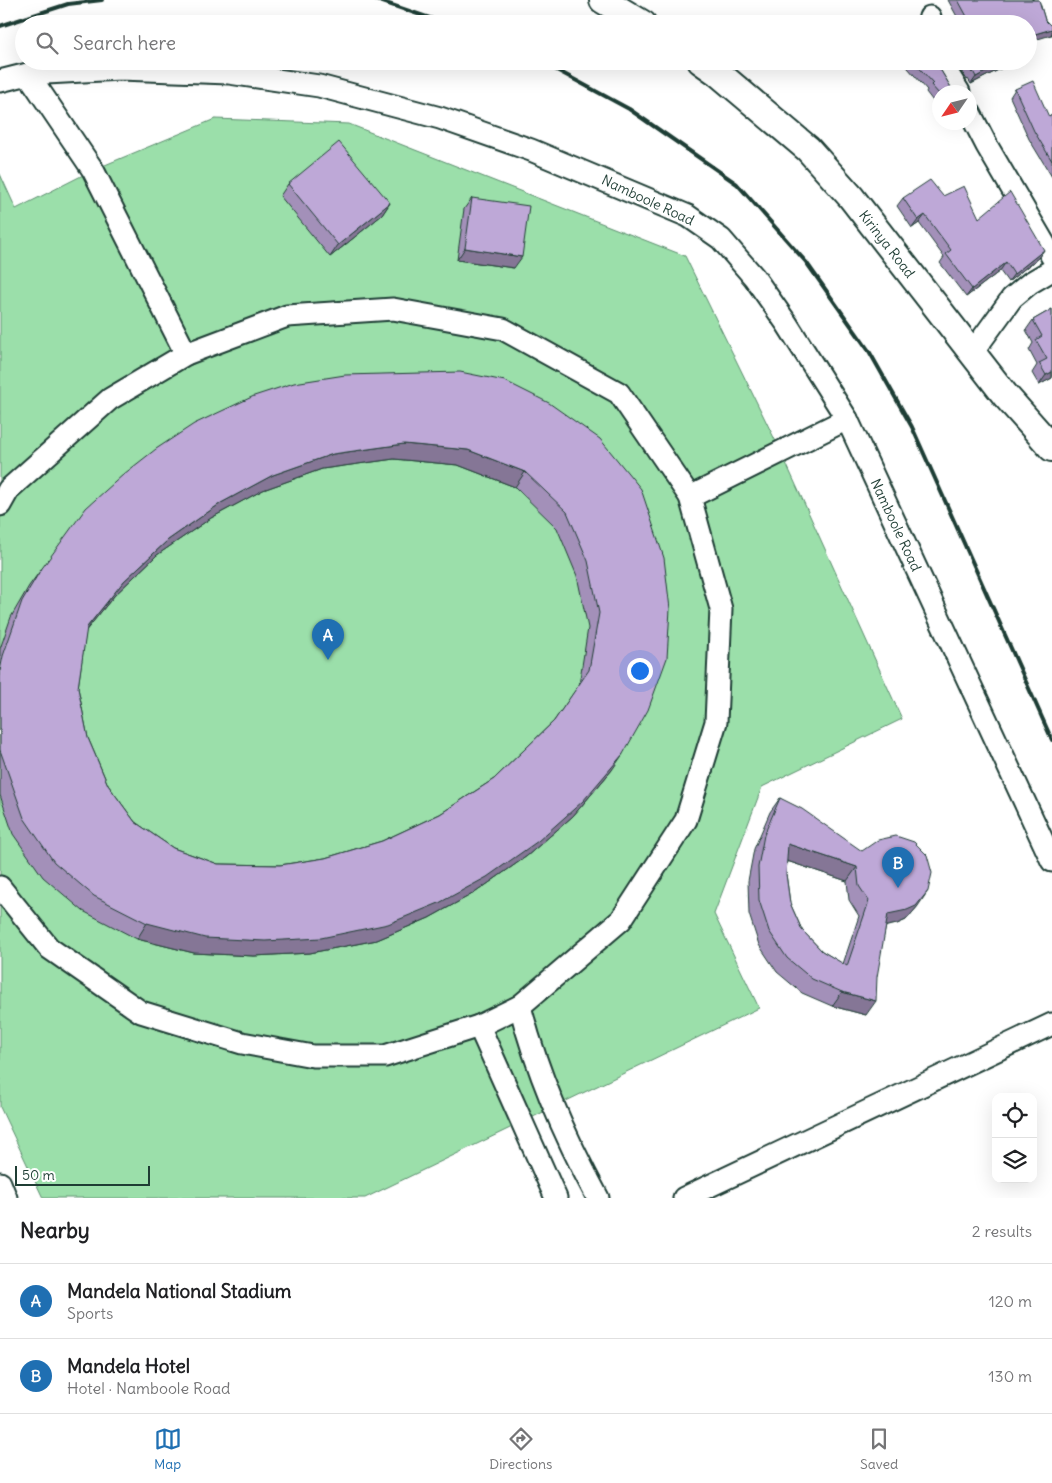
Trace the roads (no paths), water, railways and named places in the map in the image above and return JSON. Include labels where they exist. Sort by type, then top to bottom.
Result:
[{"type":"main road","points":[[603,0],[628,15]]},
{"type":"main road","name":"Kirinya Road","points":[[714,70],[808,149],[851,197],[1005,395],[1052,448]]},
{"type":"street","points":[[1044,0],[1052,23]]},
{"type":"street","name":"Namboole Road","points":[[0,81],[28,74],[102,70]]},
{"type":"street","name":"Namboole Road","points":[[169,70],[229,73],[319,86],[440,118],[531,150],[633,191],[688,216],[721,239],[754,277],[787,324],[847,419],[1052,861]]},
{"type":"street","points":[[946,70],[955,85]]},
{"type":"street","points":[[28,74],[93,170],[186,354]]},
{"type":"street","points":[[977,127],[986,146],[1052,257]]},
{"type":"street","points":[[972,353],[1012,298],[1030,283],[1052,270]]},
{"type":"street","points":[[0,505],[9,489],[110,399],[186,354],[287,316],[392,309],[503,329],[619,393],[690,496],[721,609],[716,722],[686,820],[621,920],[520,1006],[479,1026],[385,1056],[313,1056],[242,1043],[141,1012],[49,948],[0,887]]},
{"type":"street","points":[[690,496],[847,419]]},
{"type":"street","points":[[520,1006],[530,1044],[554,1108],[598,1198]]},
{"type":"street","points":[[684,1198],[1052,1024]]},
{"type":"street","points":[[479,1026],[556,1198]]},
{"type":"street","points":[[0,1183],[6,1198]]},
{"type":"railway","points":[[34,15],[68,4],[102,0]]},
{"type":"railway","points":[[377,0],[421,15]]},
{"type":"railway","points":[[0,26],[15,21]]},
{"type":"railway","points":[[557,70],[629,109],[737,184],[806,262],[869,351],[912,427],[1052,740]]},
{"type":"place","name":"Mandela National Stadium","points":[[328,660]]},
{"type":"place","name":"Mandela Hotel","points":[[898,888]]}]
